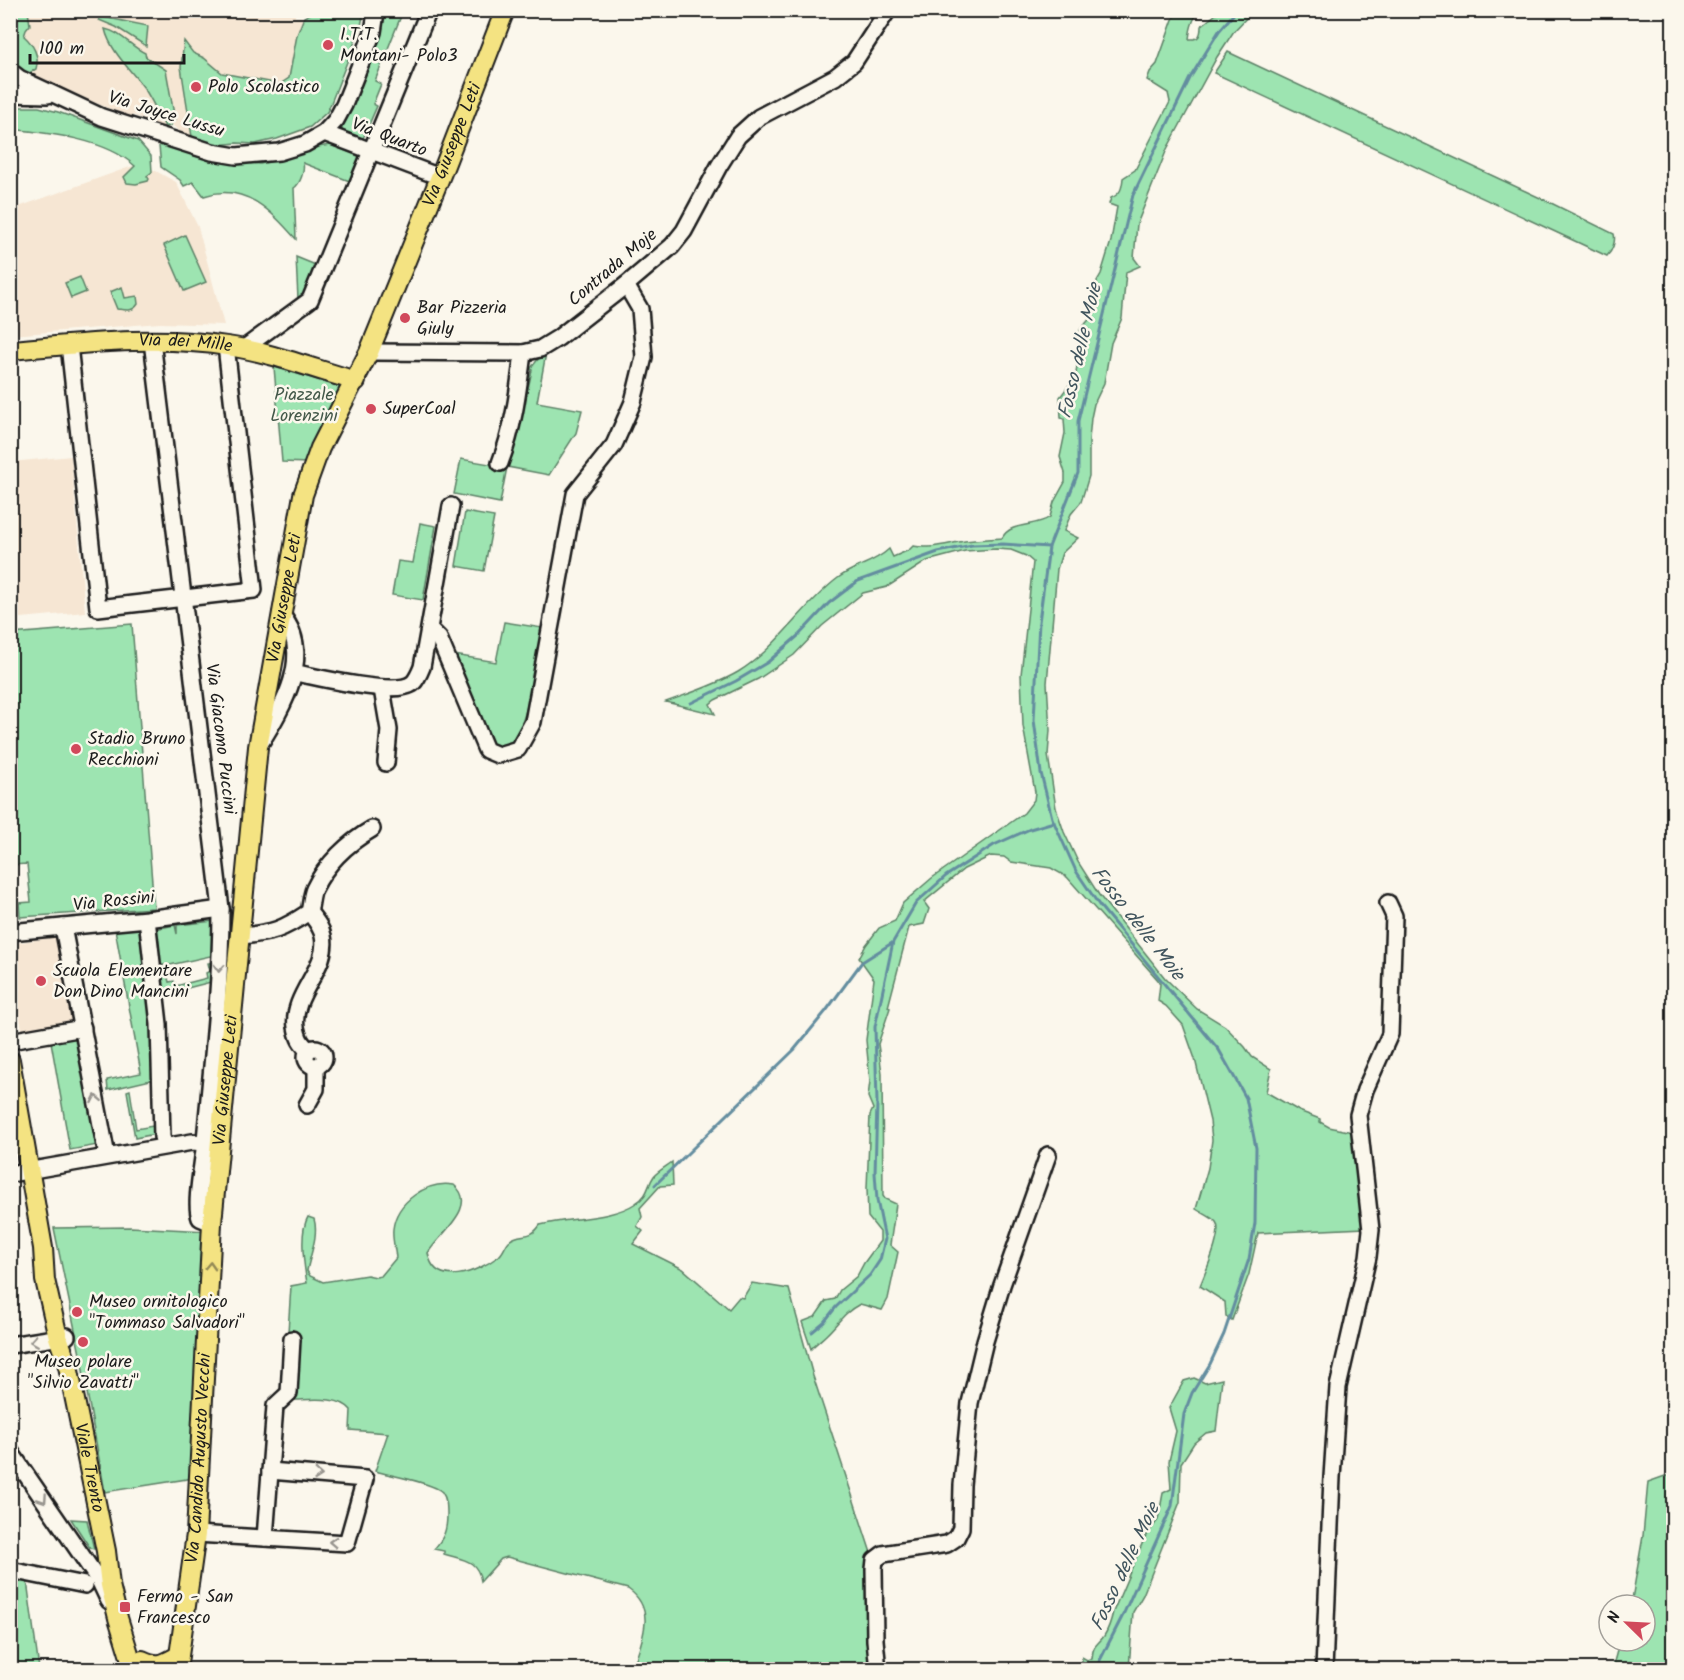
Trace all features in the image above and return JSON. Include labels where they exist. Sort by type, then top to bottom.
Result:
[{"type":"main road","name":"Via Giuseppe Leti","points":[[212,1223],[258,747],[303,495],[320,448],[369,352],[505,10]]},
{"type":"main road","name":"Via dei Mille","points":[[10,350],[152,340],[235,347],[356,381]]},
{"type":"main road","name":"Viale Trento","points":[[10,1060],[43,1248],[56,1277],[62,1336],[96,1576],[121,1615],[138,1662]]},
{"type":"main road","name":"Via Candido Augusto Vecchi","points":[[173,1665],[196,1534],[212,1223]]},
{"type":"main road","points":[[138,1662],[173,1665]]},
{"type":"street","name":"Via Joyce Lussu","points":[[10,71],[19,78],[102,117],[148,133],[212,152],[236,156],[279,152],[305,144],[324,134],[336,120],[373,32],[374,10]]},
{"type":"street","points":[[69,345],[98,608],[254,590],[235,347],[310,300],[429,10]]},
{"type":"street","name":"Contrada Moje","points":[[369,352],[523,353],[540,349],[558,338],[672,246],[684,231],[738,136],[759,117],[835,77],[854,62],[888,10]]},
{"type":"street","points":[[10,94],[54,95]]},
{"type":"street","name":"Via Quarto","points":[[324,134],[440,177]]},
{"type":"street","points":[[430,629],[439,638],[486,750],[498,755],[519,749],[532,722],[575,494],[614,445],[633,402],[644,357],[640,309],[626,285]]},
{"type":"street","name":"Via Giacomo Puccini","points":[[152,340],[221,909],[219,972],[198,1214],[204,1221],[212,1223]]},
{"type":"street","points":[[500,463],[516,411],[523,353]]},
{"type":"street","points":[[296,673],[382,689],[399,689],[413,683],[422,667],[451,506]]},
{"type":"street","points":[[258,747],[273,723],[296,673],[297,657],[293,635],[288,622],[281,614]]},
{"type":"street","points":[[382,689],[389,730],[386,763]]},
{"type":"street","points":[[241,936],[270,933],[290,925],[309,912],[314,890],[341,851],[372,829]]},
{"type":"street","points":[[1324,1670],[1338,1387],[1368,1257],[1371,1230],[1358,1115],[1365,1090],[1390,1034],[1394,916],[1388,903]]},
{"type":"street","name":"Via Rossini","points":[[10,932],[147,919],[221,909]]},
{"type":"street","points":[[307,1105],[316,1089],[316,1066],[323,1061],[324,1053],[317,1048],[309,1050],[302,1045],[295,1020],[298,1004],[318,966],[324,948],[324,937],[319,925],[309,912]]},
{"type":"street","points":[[147,919],[159,1024],[162,1137],[165,1146]]},
{"type":"street","points":[[63,927],[107,1156]]},
{"type":"street","points":[[10,1041],[83,1028]]},
{"type":"street","points":[[10,1174],[165,1146],[192,1142],[205,1143]]},
{"type":"street","points":[[878,1670],[875,1640],[875,1560],[883,1554],[947,1544],[956,1538],[961,1528],[962,1485],[970,1403],[1002,1286],[1048,1155]]},
{"type":"street","points":[[10,1345],[62,1336]]},
{"type":"street","points":[[266,1538],[275,1407],[289,1393],[292,1339]]},
{"type":"street","points":[[10,1451],[96,1576],[108,1599],[118,1630],[138,1662]]},
{"type":"street","points":[[196,1534],[347,1543],[365,1479],[270,1471]]},
{"type":"street","points":[[10,1570],[96,1576]]},
{"type":"shaded area","name":"Polo Scolastico","points":[[295,10],[295,17],[304,17],[316,11],[364,11],[364,14],[327,112],[304,131],[249,144],[217,145],[184,135],[172,125],[164,129],[134,115],[129,117],[96,103],[82,101],[16,69],[11,63],[10,11]]},
{"type":"shaded area","points":[[141,163],[176,182],[198,227],[224,325],[160,323],[12,335],[10,210]]},
{"type":"shaded area","points":[[71,456],[85,612],[11,619],[11,462]]},
{"type":"shaded area","points":[[60,936],[74,1021],[22,1030],[16,992],[20,991],[19,984],[15,984],[10,944]]},
{"type":"green space","points":[[10,11],[28,11],[30,25],[24,36],[33,47],[37,64],[36,69],[28,74],[21,72],[11,63]]},
{"type":"green space","points":[[316,11],[364,11],[361,26],[327,112],[310,127],[255,144],[217,145],[192,137],[181,67],[184,41],[193,53],[204,58],[222,73],[280,84],[289,78],[297,35],[304,17]]},
{"type":"green space","points":[[381,11],[403,11],[375,81],[381,84],[373,104],[377,106],[361,143],[344,134],[341,126],[381,28]]},
{"type":"green space","points":[[1176,11],[1200,11],[1195,17],[1189,39],[1195,39],[1201,32],[1201,26],[1220,11],[1253,11],[1234,31],[1217,57],[1167,149],[1137,224],[1134,258],[1140,266],[1126,272],[1122,318],[1111,343],[1104,383],[1094,404],[1091,418],[1089,476],[1081,502],[1071,514],[1064,531],[1078,538],[1062,553],[1057,569],[1047,683],[1050,730],[1048,755],[1056,808],[1078,862],[1099,895],[1165,978],[1197,1009],[1225,1026],[1252,1057],[1271,1069],[1266,1092],[1299,1111],[1320,1119],[1320,1122],[1329,1127],[1353,1132],[1365,1228],[1258,1233],[1249,1274],[1232,1320],[1226,1316],[1225,1302],[1200,1286],[1216,1244],[1218,1227],[1214,1220],[1196,1209],[1208,1168],[1212,1140],[1210,1121],[1195,1059],[1183,1025],[1166,1006],[1158,1001],[1160,984],[1158,980],[1067,877],[1051,868],[1011,862],[1004,857],[991,856],[964,869],[924,902],[929,909],[924,924],[909,927],[888,1007],[890,1008],[878,1044],[882,1073],[883,1196],[896,1204],[890,1245],[898,1252],[888,1299],[882,1310],[860,1304],[854,1307],[811,1349],[802,1322],[815,1317],[826,1301],[835,1299],[840,1290],[857,1276],[880,1241],[880,1232],[868,1217],[867,1188],[870,1115],[873,1109],[868,1097],[870,1081],[866,1040],[874,979],[859,958],[879,928],[895,921],[903,903],[932,878],[1024,813],[1034,800],[1035,792],[1023,726],[1021,675],[1033,562],[1026,556],[1011,550],[996,549],[965,551],[927,561],[887,587],[863,593],[822,626],[794,655],[758,679],[710,704],[715,714],[666,702],[712,685],[738,672],[778,639],[838,578],[877,558],[889,549],[893,557],[913,546],[930,547],[970,540],[1002,538],[1011,529],[1037,523],[1050,517],[1054,502],[1065,482],[1060,457],[1065,433],[1064,419],[1061,418],[1060,397],[1076,376],[1080,330],[1094,314],[1097,281],[1111,241],[1117,207],[1109,204],[1111,198],[1120,190],[1123,178],[1135,170],[1170,102],[1168,93],[1147,80],[1157,64]]},
{"type":"green space","points":[[98,16],[148,26],[146,46],[116,27],[99,20]]},
{"type":"green space","points":[[105,29],[121,36],[166,70],[175,120],[172,120],[171,125],[166,127],[164,125],[144,88],[111,45]]},
{"type":"green space","points":[[1228,52],[1614,234],[1612,249],[1607,256],[1214,73]]},
{"type":"green space","points":[[11,107],[39,107],[58,112],[138,141],[151,156],[152,172],[147,176],[148,181],[136,184],[127,183],[124,177],[135,166],[109,149],[76,139],[11,129]]},
{"type":"green space","points":[[162,141],[236,161],[260,164],[331,145],[363,158],[352,182],[303,163],[302,177],[294,188],[296,239],[267,210],[245,196],[219,193],[204,196],[193,182],[184,186],[180,180],[161,167],[159,146]]},
{"type":"green space","points":[[185,235],[206,282],[184,291],[164,245]]},
{"type":"green space","points":[[296,257],[318,266],[305,295],[298,299]]},
{"type":"green space","points":[[80,277],[86,292],[71,298],[65,283]]},
{"type":"green space","points":[[122,287],[125,298],[137,296],[138,304],[134,308],[117,309],[110,292]]},
{"type":"green space","points":[[546,353],[537,402],[582,410],[576,433],[549,475],[507,467],[500,503],[454,494],[461,459],[501,466],[520,419],[531,368]]},
{"type":"green space","name":"Piazzale Lorenzini","points":[[274,367],[342,387],[308,463],[282,462]]},
{"type":"green space","points":[[465,512],[494,517],[484,571],[456,566]]},
{"type":"green space","points":[[420,523],[436,526],[423,600],[392,595],[398,561],[413,563]]},
{"type":"green space","points":[[504,622],[543,628],[524,719],[512,742],[503,746],[493,744],[481,731],[454,655],[496,662]]},
{"type":"green space","name":"Stadio Bruno Recchioni","points":[[132,624],[154,908],[20,917],[19,903],[31,902],[27,864],[11,865],[11,634]]},
{"type":"green space","points":[[214,921],[215,955],[160,965],[155,929],[175,925],[177,934],[177,925]]},
{"type":"green space","points":[[141,926],[153,1000],[155,1079],[108,1090],[107,1080],[141,1073],[115,929]]},
{"type":"green space","points":[[215,962],[215,981],[164,994],[161,971],[166,970],[169,982],[174,981],[176,986],[207,978],[206,973],[210,971],[208,963]]},
{"type":"green space","points":[[78,1031],[98,1145],[70,1150],[50,1036]]},
{"type":"green space","points":[[130,1090],[136,1129],[159,1125],[155,1134],[135,1138],[127,1091]]},
{"type":"green space","points":[[672,1162],[673,1185],[660,1186],[640,1208],[642,1217],[637,1226],[643,1231],[633,1244],[683,1269],[729,1309],[739,1297],[743,1298],[752,1283],[789,1289],[813,1376],[873,1559],[876,1669],[633,1669],[643,1637],[645,1616],[643,1606],[628,1589],[507,1557],[501,1559],[481,1581],[473,1564],[434,1549],[443,1537],[446,1525],[446,1503],[442,1492],[421,1482],[375,1471],[388,1433],[350,1430],[351,1410],[339,1402],[323,1399],[292,1400],[295,1333],[288,1332],[291,1286],[307,1283],[303,1240],[308,1217],[314,1219],[315,1225],[315,1238],[307,1271],[310,1276],[323,1282],[367,1275],[381,1276],[396,1258],[393,1229],[395,1219],[406,1202],[414,1195],[434,1186],[454,1185],[461,1193],[460,1211],[428,1253],[432,1264],[439,1271],[458,1274],[469,1272],[490,1262],[501,1254],[513,1238],[533,1233],[540,1225],[602,1215],[636,1203],[646,1194],[654,1176]]},
{"type":"green space","points":[[130,1227],[207,1231],[193,1478],[105,1492],[54,1228]]},
{"type":"green space","points":[[1194,1378],[1205,1383],[1222,1379],[1216,1431],[1206,1433],[1194,1443],[1181,1463],[1180,1502],[1143,1595],[1133,1612],[1129,1669],[1082,1669],[1082,1657],[1087,1660],[1092,1658],[1094,1648],[1109,1627],[1113,1612],[1145,1537],[1158,1520],[1163,1493],[1171,1489],[1169,1461],[1176,1431],[1169,1408],[1184,1381]]},
{"type":"green space","points":[[1665,1476],[1674,1476],[1673,1669],[1612,1669],[1616,1653],[1657,1653],[1657,1593],[1633,1593],[1643,1536],[1648,1482]]},
{"type":"green space","points":[[71,1519],[87,1520],[94,1549],[90,1548]]},
{"type":"green space","points":[[10,1574],[27,1581],[39,1669],[11,1669]]},
{"type":"waterway","name":"Fosso delle Moie","points":[[1095,1670],[1123,1615],[1172,1506],[1184,1414],[1192,1393],[1210,1364],[1224,1334],[1249,1259],[1255,1223],[1256,1148],[1246,1098],[1219,1050],[1099,905],[1076,871],[1052,818],[1041,773],[1034,720],[1039,622],[1049,547],[1078,473],[1078,421],[1133,195],[1190,78],[1219,31],[1237,10]]},
{"type":"waterway","points":[[691,703],[768,662],[799,635],[829,603],[858,581],[938,552],[972,545],[1003,544],[1049,547]]},
{"type":"waterway","points":[[812,1332],[870,1275],[880,1260],[885,1239],[877,1200],[875,1173],[877,1103],[875,1027],[893,942],[916,903],[946,876],[994,845],[1030,829],[1054,822]]},
{"type":"waterway","points":[[655,1185],[794,1050],[862,962],[892,943]]},
{"type":"place","name":"I.T.T. Montani- Polo3","points":[[328,45]]},
{"type":"place","name":"Polo Scolastico","points":[[196,87]]},
{"type":"place","name":"Bar Pizzeria Giuly","points":[[405,318]]},
{"type":"place","name":"SuperCoal","points":[[371,409]]},
{"type":"place","name":"Stadio Bruno Recchioni","points":[[76,749]]},
{"type":"place","name":"Scuola Elementare Don Dino Mancini","points":[[41,981]]},
{"type":"place","name":"Museo ornitologico \"Tommaso Salvadori\"","points":[[77,1312]]},
{"type":"place","name":"Museo polare \"Silvio Zavatti\"","points":[[83,1342]]},
{"type":"place","name":"Fermo - San Francesco","points":[[125,1607]]}]
